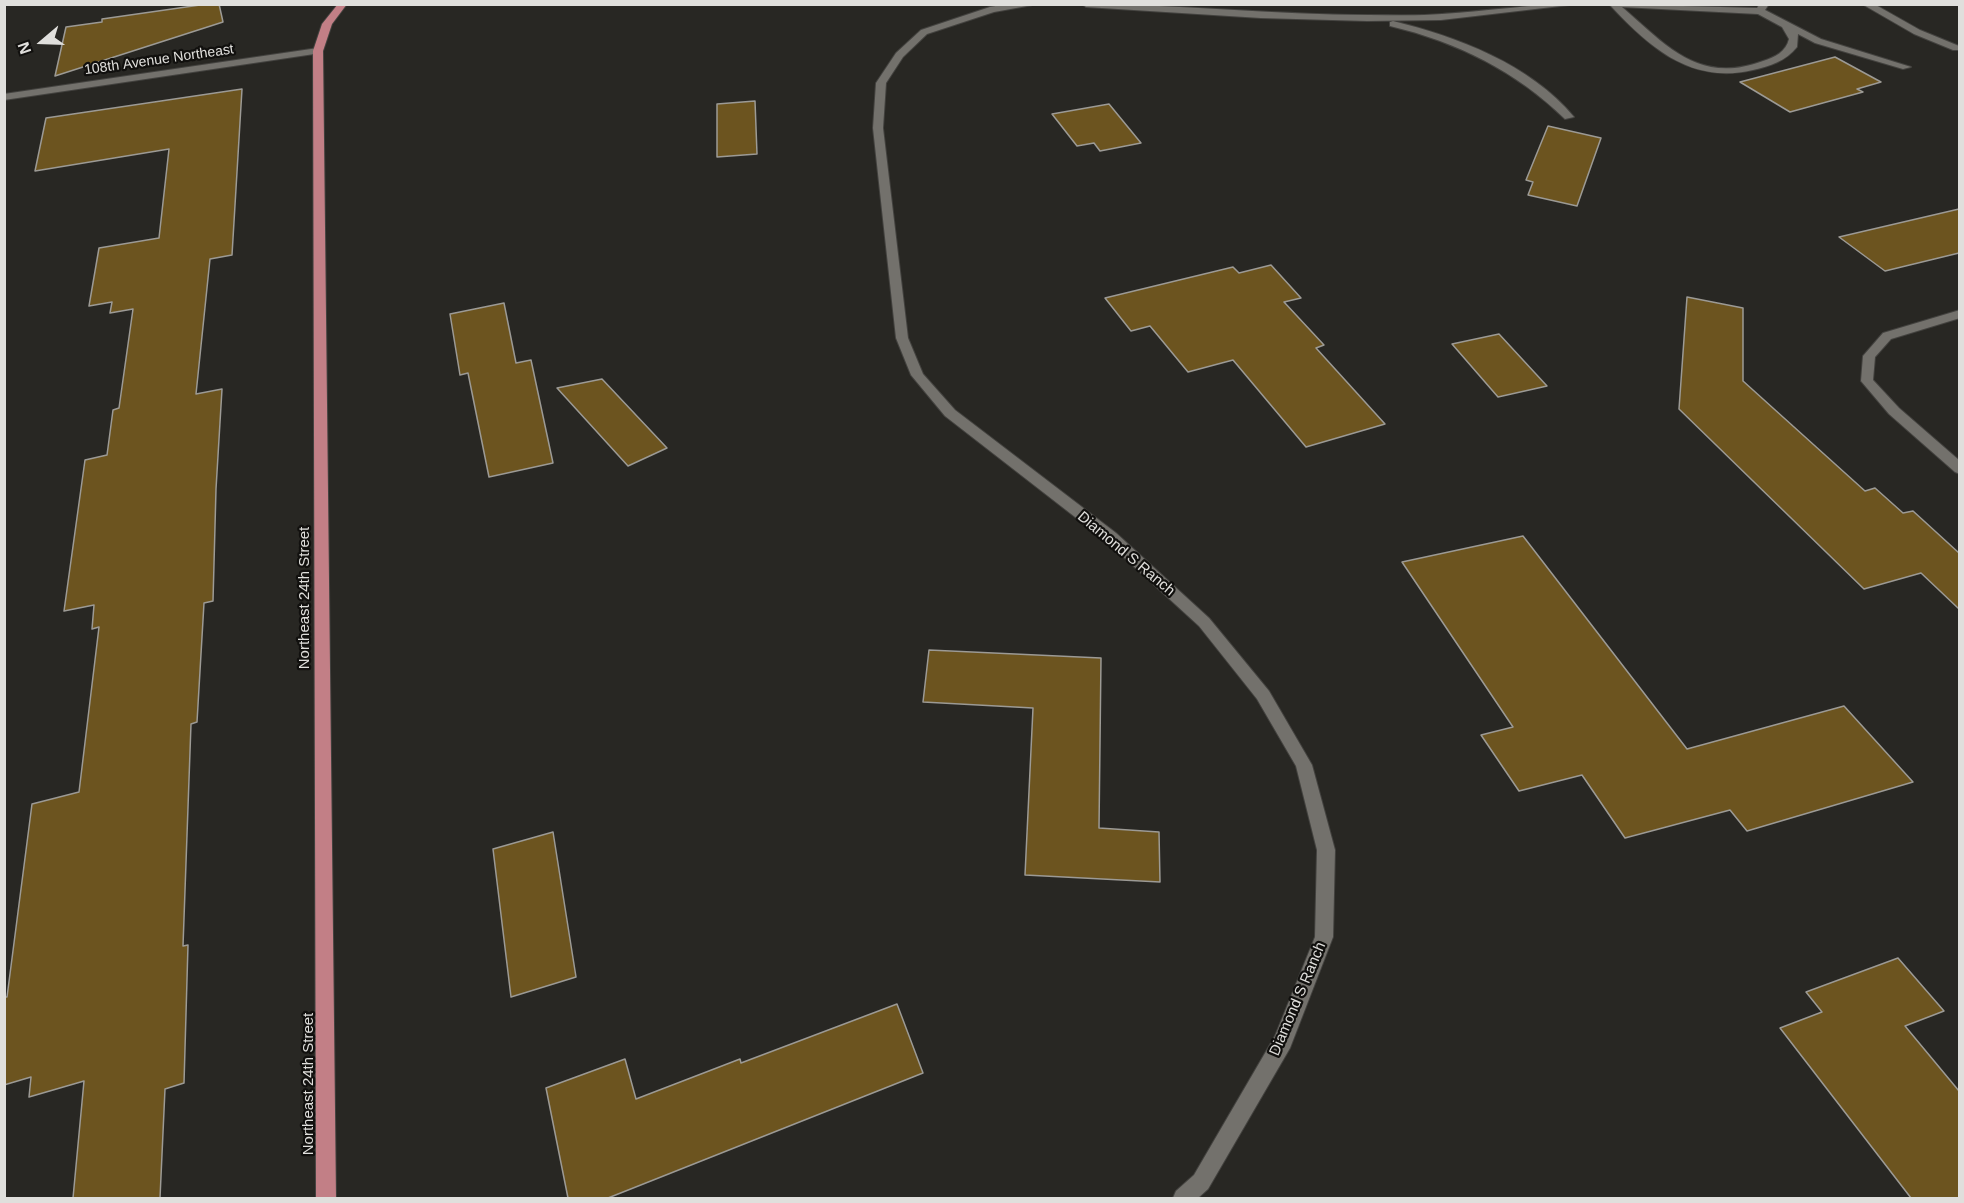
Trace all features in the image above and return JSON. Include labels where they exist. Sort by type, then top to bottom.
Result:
[{"type":"main road","name":"Northeast 24th Street","points":[[326,1198],[318,51],[327,24],[343,4]]},
{"type":"street","name":"Diamond S Ranch","points":[[1034,4],[993,9],[950,21],[924,32],[899,55],[881,83],[878,128],[902,338],[917,375],[950,413],[1111,537],[1204,622],[1263,695],[1304,765],[1326,850],[1324,937],[1283,1041],[1200,1182],[1183,1198]]},
{"type":"street","points":[[1086,4],[1261,15],[1366,18],[1441,17],[1574,4]]},
{"type":"street","points":[[1460,4],[1471,14]]},
{"type":"street","points":[[1616,4],[1637,8],[1762,8],[1785,25],[1818,41],[1906,67]]},
{"type":"street","points":[[1616,4],[1658,44],[1692,66],[1723,72],[1770,63],[1786,54],[1794,42],[1794,37],[1785,25]]},
{"type":"street","points":[[1866,4],[1917,32],[1956,48]]},
{"type":"street","points":[[1366,18],[1428,31],[1474,51],[1526,82],[1557,104],[1569,117]]},
{"type":"street","name":"108th Avenue Northeast","points":[[4,97],[318,51]]},
{"type":"street","points":[[1959,314],[1887,336],[1869,356],[1867,381],[1894,411],[1959,469]]},
{"type":"building","points":[[219,4],[223,22],[55,76],[66,27],[102,22],[102,19]]},
{"type":"building","points":[[1835,57],[1881,82],[1857,89],[1863,92],[1790,112],[1740,82]]},
{"type":"building","points":[[242,89],[232,255],[210,259],[196,394],[222,389],[213,601],[204,603],[197,722],[191,724],[183,946],[188,945],[184,1083],[165,1089],[160,1198],[73,1198],[84,1081],[29,1097],[31,1077],[4,1085],[4,997],[7,997],[32,804],[79,792],[99,627],[92,629],[94,605],[64,611],[85,460],[107,455],[113,410],[119,408],[133,309],[110,313],[112,302],[89,306],[99,248],[159,238],[169,149],[35,171],[46,118]]},
{"type":"building","points":[[755,101],[757,154],[717,157],[717,104]]},
{"type":"building","points":[[1109,104],[1141,143],[1100,151],[1094,143],[1077,146],[1052,114]]},
{"type":"building","points":[[1548,126],[1601,138],[1577,206],[1528,195],[1533,182],[1526,180]]},
{"type":"building","points":[[1959,209],[1959,253],[1885,271],[1839,237]]},
{"type":"building","points":[[1271,265],[1301,298],[1284,302],[1324,345],[1316,348],[1385,424],[1306,447],[1233,360],[1188,372],[1150,326],[1131,331],[1105,298],[1233,267],[1239,273]]},
{"type":"building","points":[[1687,297],[1743,308],[1743,381],[1865,491],[1875,488],[1903,513],[1913,511],[1959,553],[1959,609],[1921,573],[1864,589],[1679,409]]},
{"type":"building","points":[[504,303],[516,363],[531,360],[553,463],[489,477],[468,373],[460,375],[450,314]]},
{"type":"building","points":[[1499,334],[1547,386],[1498,397],[1452,344]]},
{"type":"building","points":[[602,379],[667,448],[628,466],[557,388]]},
{"type":"building","points":[[1523,536],[1687,749],[1844,706],[1913,782],[1747,831],[1730,810],[1625,838],[1582,775],[1519,791],[1481,735],[1513,727],[1402,562]]},
{"type":"building","points":[[929,650],[1101,658],[1099,828],[1159,832],[1160,882],[1025,875],[1033,708],[923,702]]},
{"type":"building","points":[[553,832],[576,977],[511,997],[493,849]]},
{"type":"building","points":[[1898,958],[1944,1011],[1905,1026],[1959,1091],[1959,1198],[1911,1198],[1780,1028],[1822,1012],[1806,992]]},
{"type":"building","points":[[897,1004],[923,1073],[608,1198],[568,1198],[546,1088],[625,1059],[636,1099],[740,1059],[741,1063]]}]
